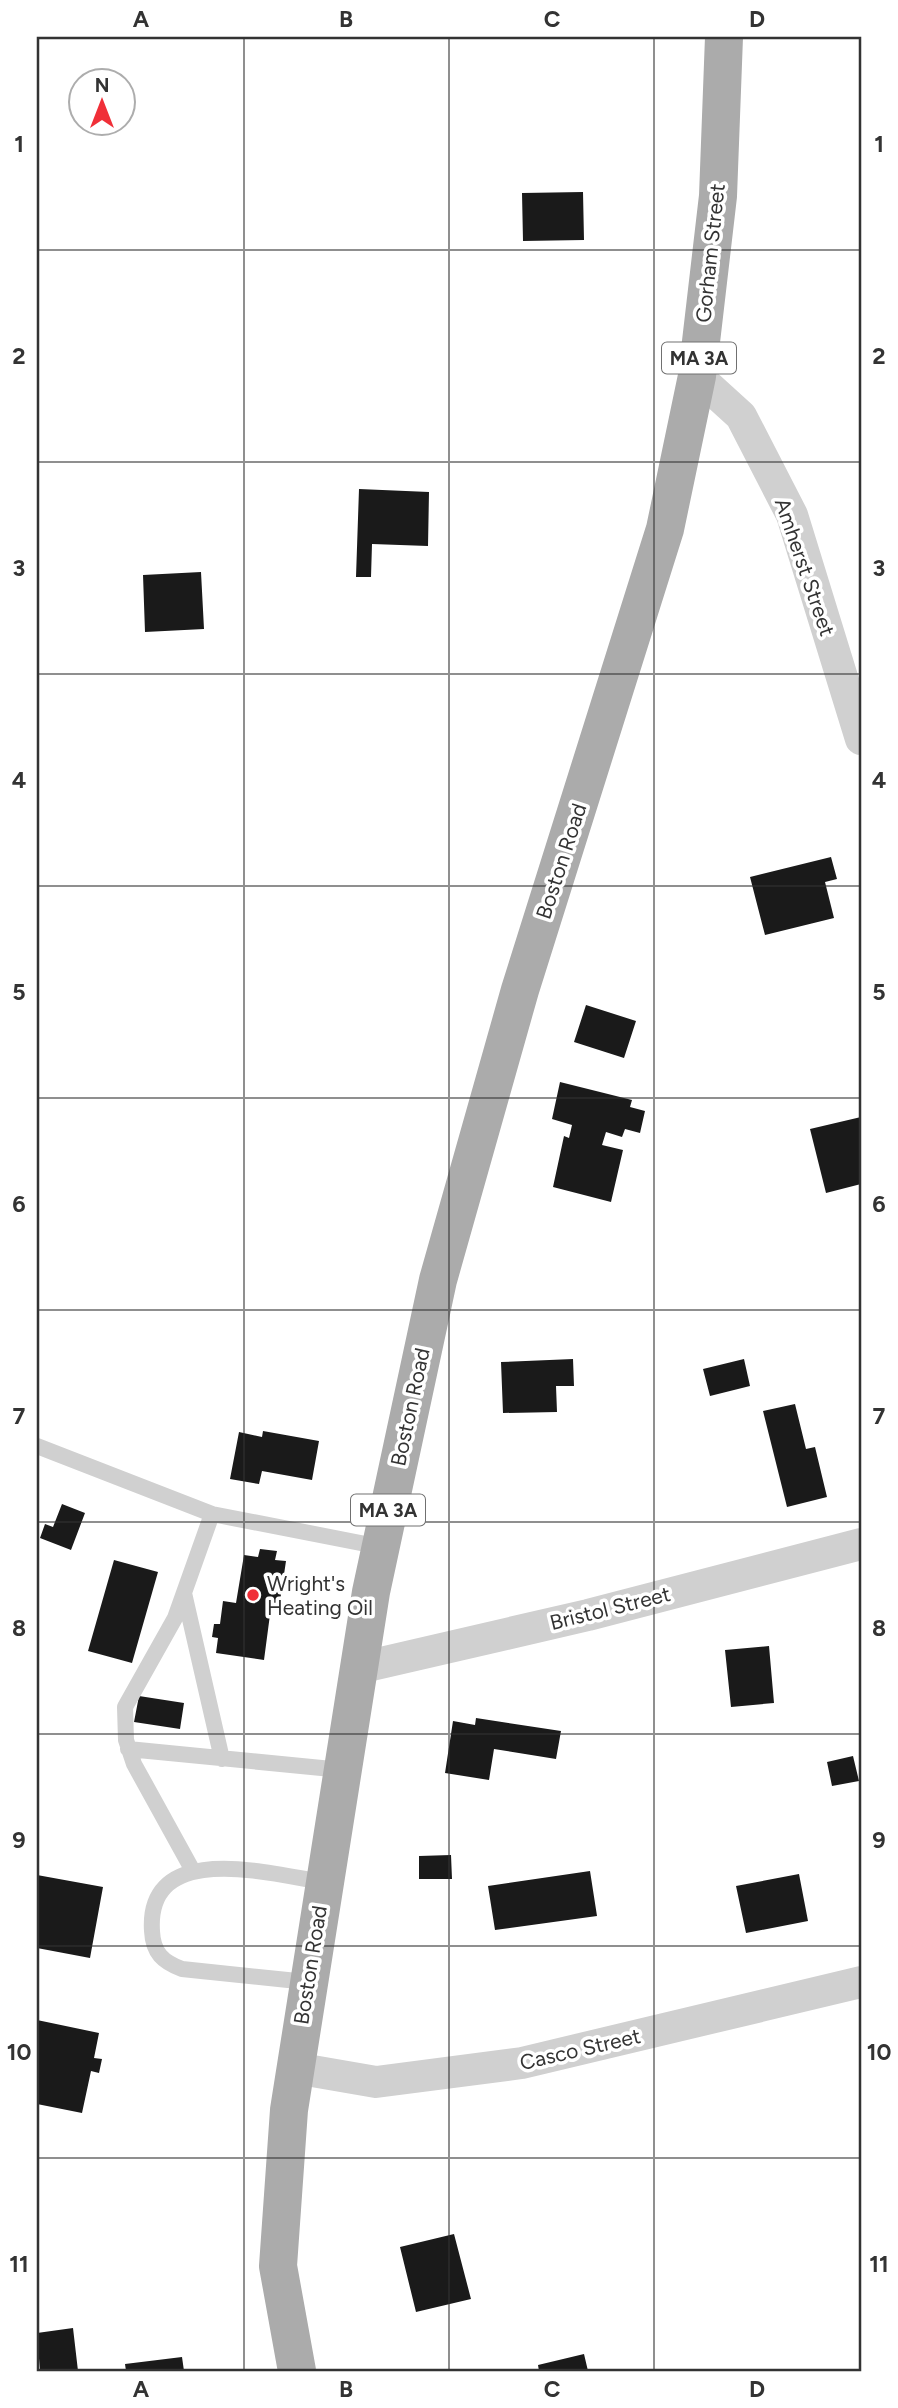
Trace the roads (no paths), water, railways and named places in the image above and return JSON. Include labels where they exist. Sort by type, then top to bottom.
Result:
[{"type":"main road","name":"Gorham Street","points":[[621,670],[665,529],[697,376],[718,196],[724,37]]},
{"type":"main road","name":"Boston Road","points":[[297,2371],[278,2266],[289,2110],[323,1882],[381,1547],[438,1280],[520,990],[621,670]]},
{"type":"street","name":"Amherst Street","points":[[697,376],[741,416],[792,515],[861,739]]},
{"type":"street","name":"Bristol Street","points":[[359,1668],[589,1615],[861,1544]]},
{"type":"street","name":"Casco Street","points":[[295,2068],[376,2082],[522,2063],[861,1982]]},
{"type":"lane","points":[[37,1446],[212,1514],[381,1547]]},
{"type":"lane","points":[[193,1871],[128,1749],[124,1720],[130,1694],[175,1618],[212,1514]]},
{"type":"lane","points":[[184,1593],[222,1759]]},
{"type":"lane","points":[[128,1749],[342,1770]]},
{"type":"lane","points":[[307,1982],[221,1975],[182,1969],[164,1962],[156,1952],[152,1934],[155,1904],[172,1881],[193,1871],[228,1868],[323,1882]]},
{"type":"place","name":"Wright's Heating Oil","points":[[253,1595]]}]
